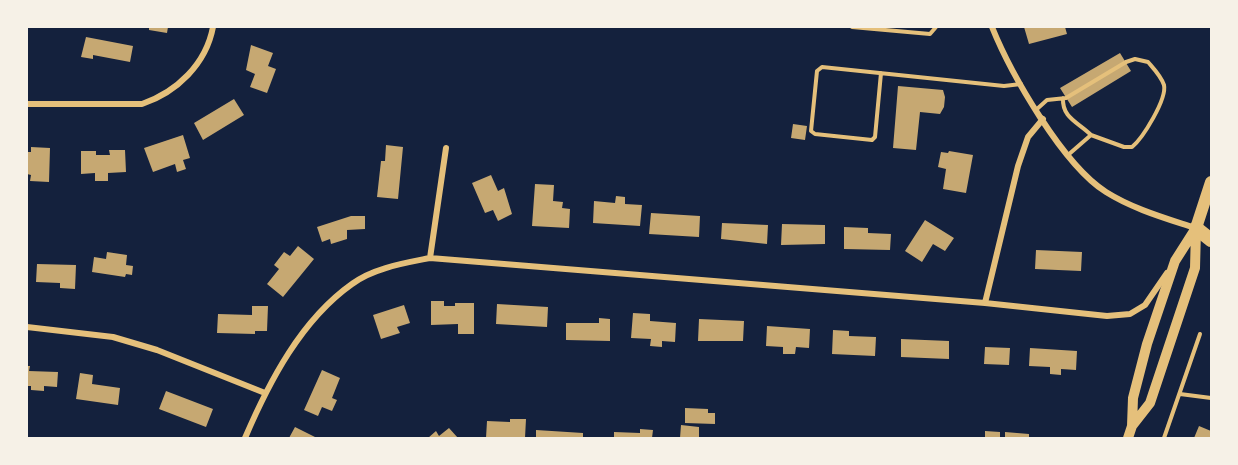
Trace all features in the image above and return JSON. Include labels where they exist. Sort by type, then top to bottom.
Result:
[{"type":"highway","points":[[1196,228],[1211,227]]},
{"type":"highway","points":[[1196,228],[1211,240]]},
{"type":"main road","points":[[1128,438],[1132,426],[1133,398],[1175,261],[1196,228],[1211,182]]},
{"type":"main road","points":[[1132,426],[1150,403],[1195,268],[1196,228]]},
{"type":"street","points":[[27,104],[142,104],[150,102],[178,85],[194,68],[206,49],[213,27]]},
{"type":"street","points":[[992,27],[1003,53],[1043,119],[1067,156],[1090,180],[1106,192],[1155,214],[1196,228]]},
{"type":"street","points":[[985,303],[1018,166],[1028,137],[1043,119]]},
{"type":"street","points":[[430,258],[446,148]]},
{"type":"street","points":[[245,438],[265,393],[300,338],[353,283],[394,266],[430,258],[985,303],[1107,316],[1130,314],[1145,305],[1175,261]]},
{"type":"street","points":[[27,327],[113,337],[157,350],[265,393]]},
{"type":"lane","points":[[852,27],[930,34],[936,27]]},
{"type":"lane","points":[[1037,109],[1047,100],[1063,98],[1066,98],[1126,62],[1144,59],[1154,70],[1164,89],[1140,140],[1132,147],[1124,147],[1091,135],[1066,115],[1062,108],[1063,98]]},
{"type":"lane","points":[[881,73],[875,137],[872,140],[815,134],[811,131],[817,71],[822,67],[881,73],[1004,86],[1022,84]]},
{"type":"lane","points":[[1067,156],[1091,135]]},
{"type":"lane","points":[[1164,438],[1200,334]]},
{"type":"lane","points":[[1179,394],[1211,398]]},
{"type":"building","points":[[149,27],[168,27],[167,33],[149,30]]},
{"type":"building","points":[[1024,27],[1065,27],[1067,34],[1029,44]]},
{"type":"building","points":[[86,37],[133,46],[130,62],[93,55],[93,59],[81,57]]},
{"type":"building","points":[[251,45],[273,53],[268,66],[276,69],[267,93],[250,87],[255,74],[246,70]]},
{"type":"building","points":[[1120,53],[1131,71],[1072,107],[1060,88]]},
{"type":"building","points":[[898,86],[943,90],[945,97],[944,107],[940,114],[920,112],[916,150],[893,148]]},
{"type":"building","points":[[234,99],[244,115],[203,140],[194,123]]},
{"type":"building","points":[[793,124],[807,126],[805,140],[791,138]]},
{"type":"building","points":[[183,135],[190,158],[183,160],[186,169],[177,172],[175,164],[153,172],[144,148]]},
{"type":"building","points":[[386,145],[403,147],[398,199],[377,197],[381,161],[385,161]]},
{"type":"building","points":[[31,147],[50,148],[49,182],[30,181],[31,175],[27,174],[27,152],[31,152]]},
{"type":"building","points":[[109,150],[125,150],[126,172],[108,173],[108,181],[95,181],[95,173],[81,174],[81,151],[96,151],[96,155],[110,155]]},
{"type":"building","points":[[949,151],[973,155],[966,193],[943,189],[946,169],[938,167],[941,152],[948,153]]},
{"type":"building","points":[[491,175],[498,191],[504,188],[512,214],[498,221],[493,210],[485,213],[472,183]]},
{"type":"building","points":[[535,184],[554,185],[553,201],[563,202],[562,208],[570,209],[569,228],[532,226]]},
{"type":"building","points":[[616,196],[625,197],[625,204],[642,205],[640,226],[593,223],[594,201],[615,203]]},
{"type":"building","points":[[651,213],[700,216],[699,237],[649,234]]},
{"type":"building","points":[[351,216],[365,216],[365,229],[347,230],[347,239],[331,244],[330,239],[322,242],[317,227]]},
{"type":"building","points":[[925,220],[954,238],[945,251],[933,244],[922,262],[905,251]]},
{"type":"building","points":[[722,223],[768,225],[767,244],[721,239]]},
{"type":"building","points":[[782,224],[825,225],[825,244],[781,245]]},
{"type":"building","points":[[844,227],[868,228],[868,233],[891,234],[890,250],[844,249]]},
{"type":"building","points":[[298,246],[314,259],[283,297],[267,284],[279,269],[274,265],[284,252],[290,256]]},
{"type":"building","points":[[1036,250],[1082,252],[1081,271],[1035,269]]},
{"type":"building","points":[[107,252],[127,255],[126,265],[133,266],[132,275],[126,274],[125,277],[92,272],[94,257],[106,259]]},
{"type":"building","points":[[37,264],[76,265],[75,289],[60,288],[60,283],[36,282]]},
{"type":"building","points":[[431,301],[444,301],[444,306],[455,306],[455,303],[474,303],[474,334],[458,334],[458,324],[431,325]]},
{"type":"building","points":[[497,304],[548,307],[547,327],[496,324]]},
{"type":"building","points":[[404,305],[410,323],[397,327],[400,333],[381,339],[373,315]]},
{"type":"building","points":[[252,306],[268,306],[267,331],[255,331],[255,334],[217,333],[218,314],[252,315]]},
{"type":"building","points":[[633,313],[650,314],[650,321],[676,323],[675,342],[662,341],[662,347],[650,346],[651,339],[631,338]]},
{"type":"building","points":[[599,318],[610,319],[610,341],[566,340],[566,323],[599,323]]},
{"type":"building","points":[[699,319],[744,321],[743,341],[698,341]]},
{"type":"building","points":[[767,326],[810,329],[809,348],[796,347],[795,354],[783,354],[783,347],[766,346]]},
{"type":"building","points":[[833,330],[849,331],[849,336],[876,337],[875,356],[832,354]]},
{"type":"building","points":[[901,339],[949,341],[949,359],[901,357]]},
{"type":"building","points":[[985,347],[1010,348],[1009,365],[984,364]]},
{"type":"building","points":[[1030,348],[1077,351],[1076,370],[1061,369],[1061,375],[1050,374],[1050,367],[1029,366]]},
{"type":"building","points":[[27,366],[30,366],[29,371],[58,372],[57,387],[44,386],[44,391],[31,390],[31,386],[27,386]]},
{"type":"building","points":[[322,370],[340,378],[332,398],[337,400],[332,411],[322,407],[318,416],[304,410]]},
{"type":"building","points":[[80,373],[93,375],[92,384],[120,388],[118,405],[76,399]]},
{"type":"building","points":[[166,391],[213,409],[206,427],[159,409]]},
{"type":"building","points":[[685,408],[708,409],[708,413],[715,413],[715,424],[685,423]]},
{"type":"building","points":[[510,419],[526,419],[525,438],[486,438],[487,421],[510,422]]},
{"type":"building","points":[[681,425],[699,427],[699,438],[680,438]]},
{"type":"building","points":[[1199,426],[1211,431],[1211,438],[1194,438]]},
{"type":"building","points":[[295,427],[317,438],[289,438]]},
{"type":"building","points":[[449,428],[458,438],[428,438],[436,431],[439,436]]},
{"type":"building","points":[[640,429],[653,430],[652,438],[614,438],[614,432],[640,433]]},
{"type":"building","points":[[536,430],[583,433],[583,438],[536,438]]},
{"type":"building","points":[[985,431],[1000,432],[1000,438],[985,438]]},
{"type":"building","points":[[1005,432],[1029,434],[1029,438],[1005,438]]}]
